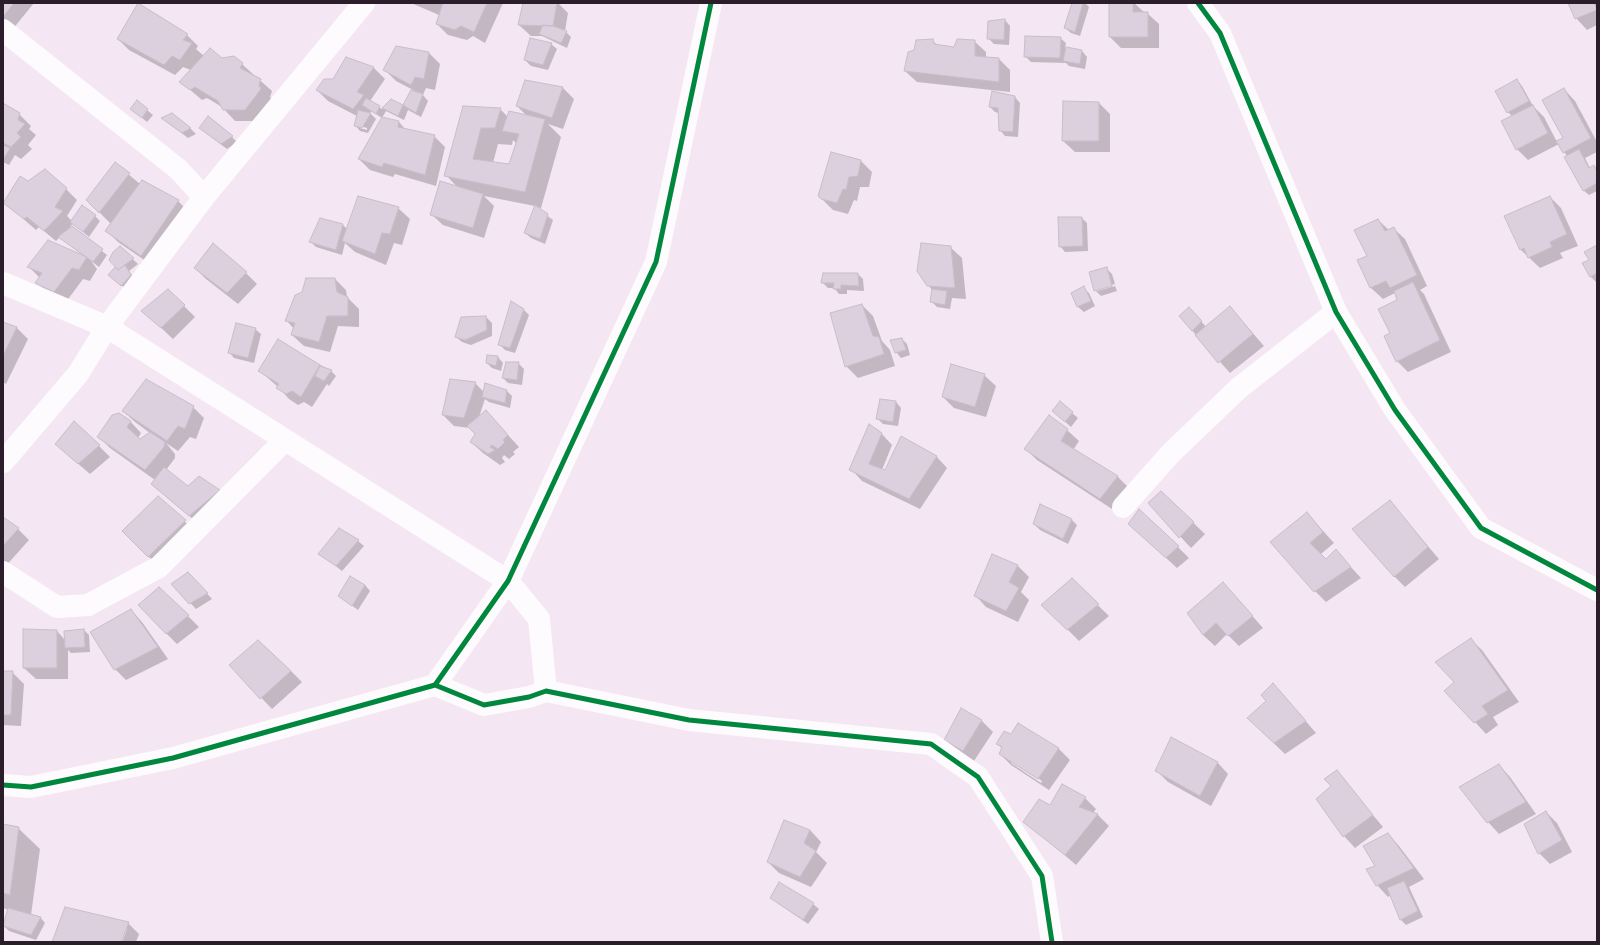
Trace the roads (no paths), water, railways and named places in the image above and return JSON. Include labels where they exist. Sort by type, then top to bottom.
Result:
[{"type":"street","points":[[3,462],[78,374],[107,327],[204,197],[364,3]]},
{"type":"street","points":[[435,685],[508,581],[656,262],[711,3]]},
{"type":"street","points":[[1198,3],[1220,34],[1336,312],[1395,410],[1481,528],[1597,590]]},
{"type":"street","points":[[3,30],[178,169],[204,197]]},
{"type":"street","points":[[3,283],[107,327],[508,581],[539,619],[546,691]]},
{"type":"street","points":[[1124,507],[1171,453],[1239,388],[1336,312]]},
{"type":"street","points":[[3,572],[57,608],[88,605],[159,567],[285,440]]},
{"type":"street","points":[[3,785],[31,787],[174,758],[435,685],[484,705],[528,697],[546,691],[689,720],[931,744],[978,777],[1042,876],[1052,942]]}]
